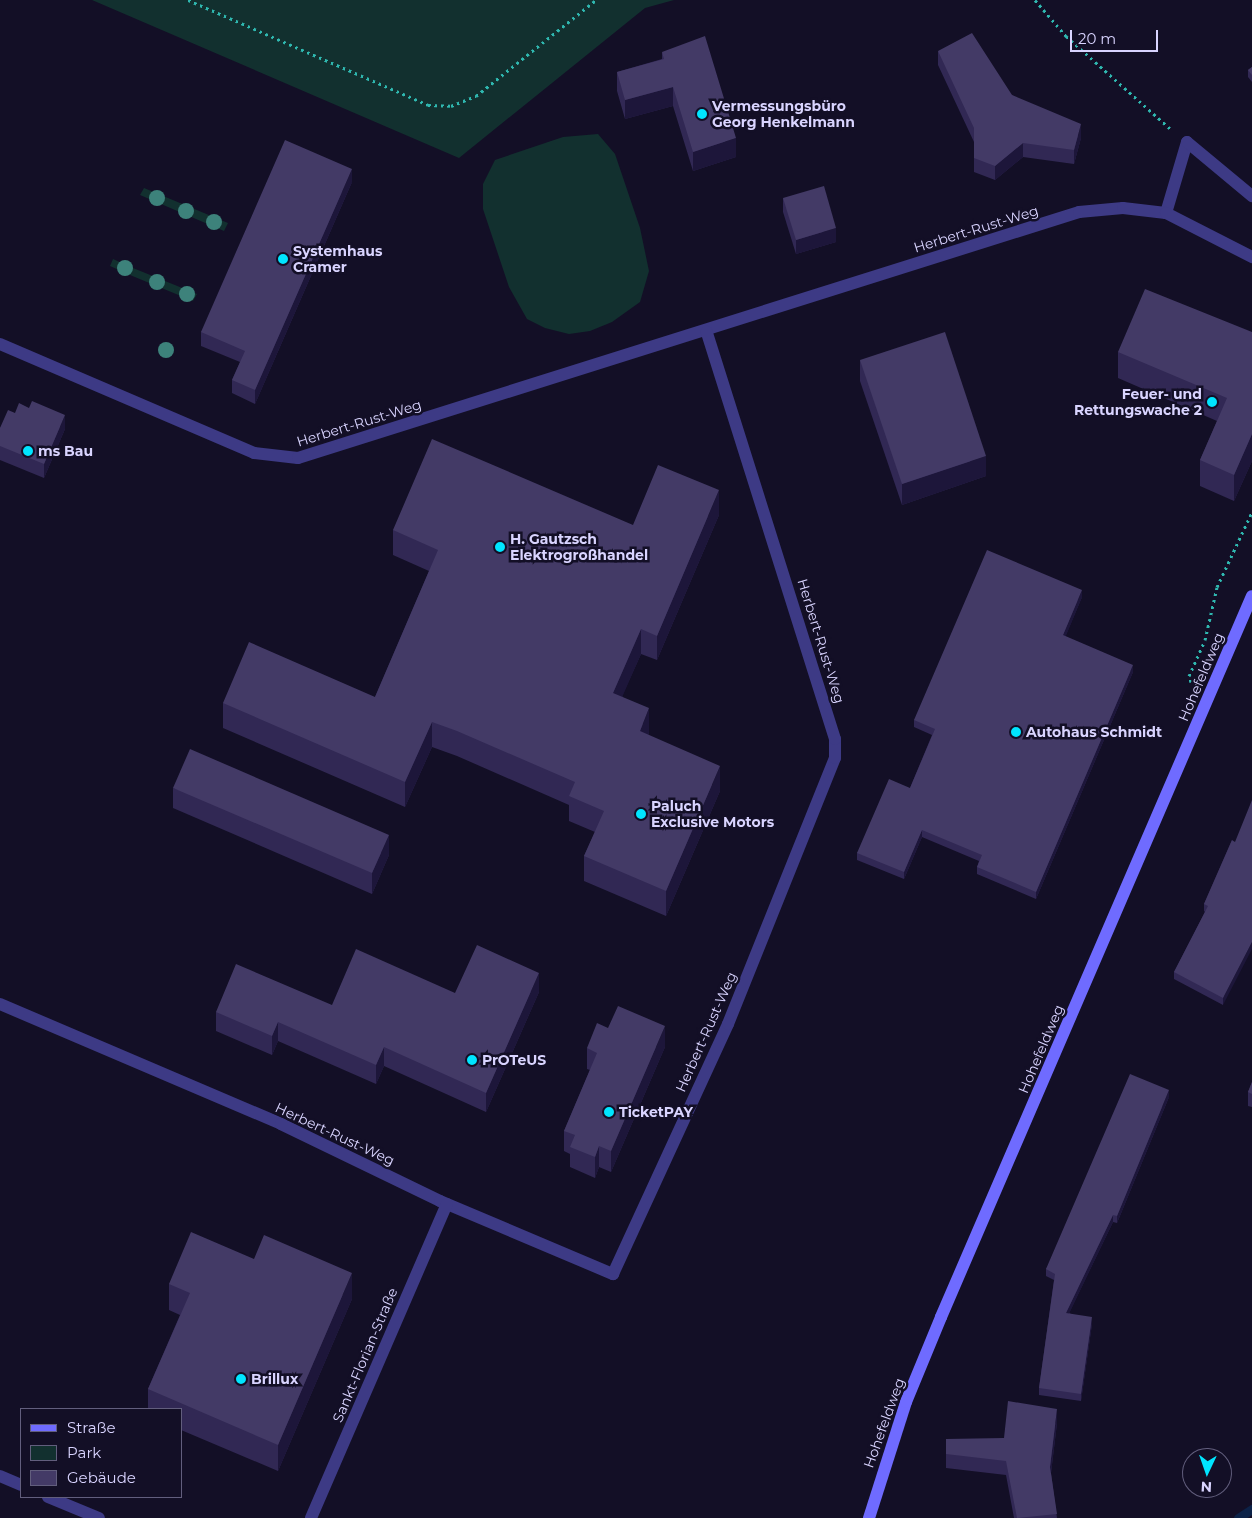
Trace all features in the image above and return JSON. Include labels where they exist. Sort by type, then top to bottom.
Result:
[{"type":"main road","name":"Hohefeldweg","points":[[868,1518],[906,1402],[941,1317],[1252,596]]},
{"type":"street","points":[[1166,213],[1187,142],[1252,196]]},
{"type":"street","name":"Herbert-Rust-Weg","points":[[0,344],[254,453],[298,458],[707,332],[1079,212],[1124,208],[1166,213],[1252,257]]},
{"type":"street","name":"Herbert-Rust-Weg","points":[[0,1004],[280,1124],[447,1204],[613,1274],[732,1015],[835,758],[835,739],[707,332]]},
{"type":"street","name":"Sankt-Florian-Straße","points":[[311,1518],[447,1204]]},
{"type":"street","points":[[0,1476],[20,1486]]},
{"type":"street","points":[[50,1498],[99,1518]]},
{"type":"path","points":[[188,0],[428,105],[451,106],[476,96],[596,0]]},
{"type":"path","points":[[1035,0],[1066,36],[1187,142]]},
{"type":"path","points":[[1204,710],[1189,676],[1206,640],[1217,587],[1252,512]]},
{"type":"green space","points":[[92,0],[674,0],[645,8],[459,158]]},
{"type":"green space","points":[[598,134],[615,154],[640,228],[649,271],[640,302],[612,322],[590,331],[569,334],[545,328],[527,319],[509,287],[483,209],[483,184],[495,160],[563,137]]},
{"type":"green space","points":[[144,188],[228,223],[224,231],[140,195]]},
{"type":"green space","points":[[113,259],[197,294],[193,301],[130,275],[110,266]]},
{"type":"building","points":[[972,33],[1012,95],[1081,124],[1074,150],[1023,143],[995,166],[974,158],[974,128],[938,51]]},
{"type":"building","points":[[705,36],[736,138],[693,152],[673,87],[625,100],[617,72],[664,59],[662,52]]},
{"type":"building","points":[[1252,67],[1252,75],[1248,70]]},
{"type":"building","points":[[285,140],[352,169],[255,390],[232,380],[245,351],[201,332]]},
{"type":"building","points":[[824,186],[836,228],[796,240],[783,198]]},
{"type":"building","name":"Feuer- und Rettungswache 2","points":[[1145,289],[1252,332],[1252,434],[1234,475],[1200,460],[1227,398],[1118,352]]},
{"type":"building","points":[[945,332],[986,456],[902,484],[860,360]]},
{"type":"building","name":"ms Bau","points":[[32,401],[65,415],[44,464],[0,446],[0,428],[8,410],[15,413],[19,403],[29,408]]},
{"type":"building","points":[[432,439],[633,525],[658,465],[719,490],[657,636],[641,629],[613,693],[649,708],[640,731],[720,766],[666,891],[584,856],[604,811],[569,796],[575,782],[457,731],[432,722],[405,782],[223,703],[249,642],[375,697],[438,550],[393,530]]},
{"type":"building","name":"Autohaus Schmidt","points":[[987,550],[1082,590],[1063,635],[1133,665],[1036,892],[977,867],[982,855],[922,830],[904,872],[857,853],[889,779],[910,788],[935,729],[914,720]]},
{"type":"building","points":[[190,749],[389,835],[372,873],[173,788]]},
{"type":"building","points":[[1252,800],[1252,942],[1223,998],[1174,972],[1208,906],[1204,904],[1232,840],[1235,842]]},
{"type":"building","points":[[477,945],[539,973],[486,1093],[384,1047],[376,1065],[278,1022],[272,1036],[216,1012],[236,964],[332,1005],[356,949],[455,993]]},
{"type":"building","name":"TicketPAY","points":[[618,1006],[665,1026],[611,1151],[599,1146],[595,1157],[570,1147],[575,1135],[564,1131],[597,1053],[587,1048],[597,1023],[608,1028]]},
{"type":"building","points":[[1130,1074],[1169,1090],[1117,1216],[1113,1215],[1066,1313],[1092,1317],[1081,1394],[1039,1388],[1055,1274],[1046,1269]]},
{"type":"building","points":[[1252,1082],[1252,1094],[1248,1092]]},
{"type":"building","name":"Brillux","points":[[191,1232],[254,1259],[264,1235],[352,1273],[278,1445],[148,1389],[190,1293],[169,1284]]},
{"type":"building","points":[[1008,1401],[1057,1409],[1050,1467],[1057,1514],[1017,1518],[1006,1461],[946,1454],[946,1439],[1004,1438]]},
{"type":"waterway","points":[[1238,1518],[1252,1509]]},
{"type":"place","name":"Vermessungsbüro Georg Henkelmann","points":[[702,114]]},
{"type":"place","name":"Systemhaus Cramer","points":[[283,259]]},
{"type":"place","name":"Feuer- und Rettungswache 2","points":[[1212,402]]},
{"type":"place","name":"ms Bau","points":[[28,451]]},
{"type":"place","name":"H. Gautzsch Elektrogroßhandel","points":[[500,547]]},
{"type":"place","name":"Autohaus Schmidt","points":[[1016,732]]},
{"type":"place","name":"Paluch Exclusive Motors","points":[[641,814]]},
{"type":"place","name":"PrOTeUS","points":[[472,1060]]},
{"type":"place","name":"TicketPAY","points":[[609,1112]]},
{"type":"place","name":"Brillux","points":[[241,1379]]}]
